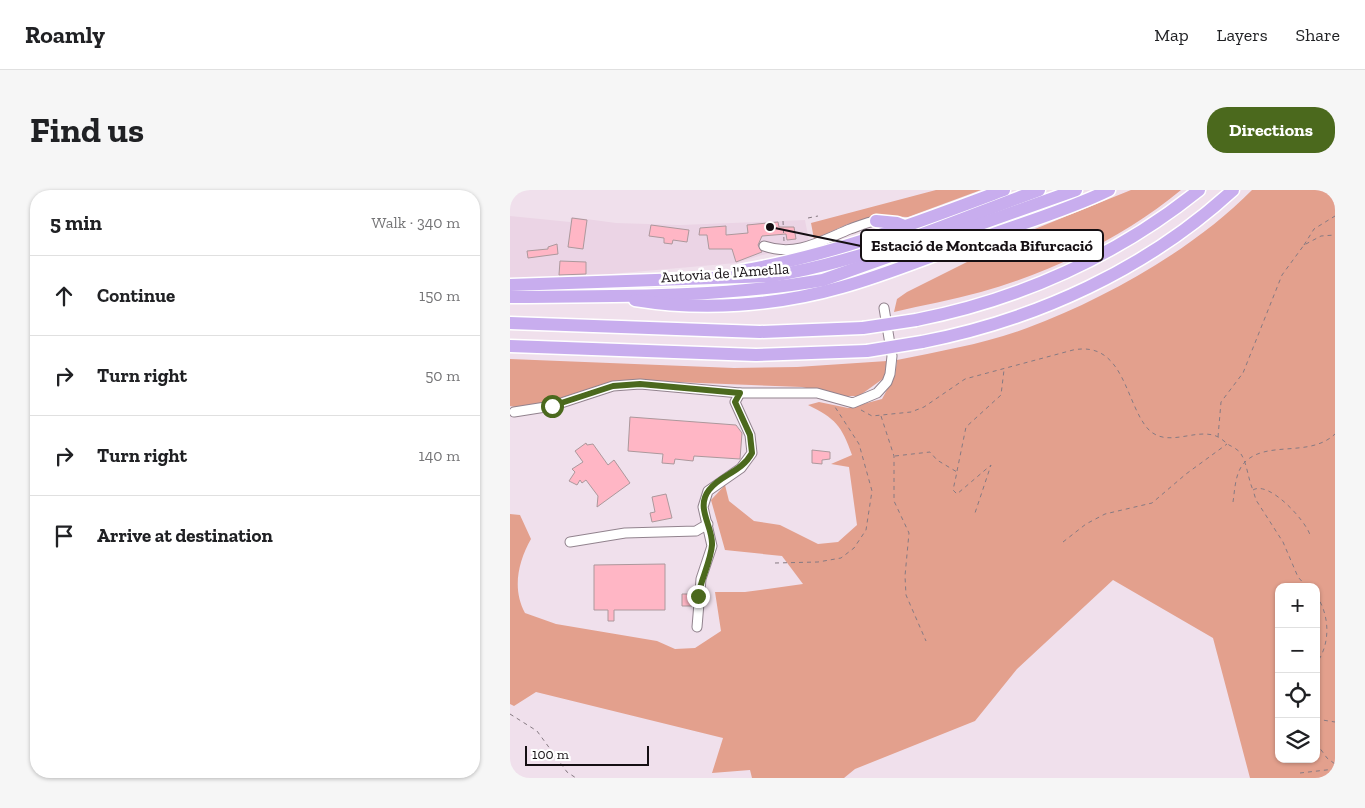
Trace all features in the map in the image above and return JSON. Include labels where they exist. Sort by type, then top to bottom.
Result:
[{"type":"highway","points":[[724,278],[738,271],[828,253],[907,227],[1004,190]]},
{"type":"highway","name":"Autovia de l'Ametlla","points":[[510,285],[771,276],[811,269],[867,253],[1039,190]]},
{"type":"highway","name":"Autovia de l'Ametlla","points":[[510,297],[612,297],[746,291],[823,280],[1076,190]]},
{"type":"highway","points":[[612,297],[653,303],[715,305],[757,302],[814,294],[877,276],[1027,222],[1109,190]]},
{"type":"highway","points":[[510,323],[743,332],[814,332],[863,328],[916,320],[1001,298],[1069,271],[1146,228],[1199,190]]},
{"type":"highway","points":[[510,346],[756,356],[867,351],[922,342],[1009,320],[1094,284],[1158,248],[1195,222],[1233,190]]},
{"type":"highway","points":[[876,222],[897,223],[907,227]]},
{"type":"highway","points":[[876,222],[880,226],[881,236]]},
{"type":"lane","points":[[764,246],[785,251],[806,248],[863,224],[876,222]]},
{"type":"lane","points":[[514,412],[552,406],[613,386],[640,384],[740,393],[817,393],[853,402],[877,393],[887,382],[890,374],[892,356],[884,308]]},
{"type":"lane","points":[[697,627],[701,579],[712,546],[703,506],[708,491],[741,468],[752,453],[750,435],[735,402],[740,393]]},
{"type":"lane","points":[[570,542],[625,533],[696,531],[708,524]]},
{"type":"path","points":[[808,218],[818,216]]},
{"type":"path","points":[[1218,436],[1222,402],[1242,373],[1282,275],[1314,229],[1335,216]]},
{"type":"path","points":[[783,221],[785,251]]},
{"type":"path","points":[[1304,246],[1321,236],[1335,236]]},
{"type":"path","points":[[853,402],[868,415],[918,410],[965,379],[1074,350],[1089,350],[1100,354],[1119,371],[1130,391],[1139,415],[1151,432],[1168,438],[1198,435],[1218,436],[1241,452],[1253,495],[1282,542],[1298,577],[1303,583]]},
{"type":"path","points":[[974,516],[991,465],[957,494],[953,490],[966,427],[1002,395],[1004,370]]},
{"type":"path","points":[[775,563],[818,562],[841,558],[854,548],[866,530],[872,491],[858,444],[829,397]]},
{"type":"path","points":[[881,415],[894,456],[894,501],[907,528],[910,541],[906,560],[905,590],[910,606],[924,632],[926,641]]},
{"type":"path","points":[[1232,502],[1237,478],[1244,462],[1258,454],[1316,446],[1335,434]]},
{"type":"path","points":[[1063,542],[1086,524],[1105,514],[1152,503],[1186,474],[1228,444]]},
{"type":"path","points":[[894,456],[930,452],[937,460],[957,472]]},
{"type":"path","points":[[1253,490],[1261,488],[1279,497],[1299,517],[1310,535]]},
{"type":"path","points":[[1320,602],[1327,618],[1324,652],[1320,658]]},
{"type":"path","points":[[510,714],[537,731],[568,772],[576,778]]},
{"type":"path","points":[[1320,720],[1335,722]]},
{"type":"path","points":[[1320,748],[1335,764]]},
{"type":"path","points":[[1300,773],[1335,769]]},
{"type":"shaded area","points":[[936,190],[981,190],[908,217],[878,216],[848,224],[814,239],[811,223]]},
{"type":"shaded area","points":[[1131,190],[1181,190],[1136,223],[1111,238],[1060,263],[1008,284],[981,292],[894,312],[897,299],[907,292],[1025,233]]},
{"type":"shaded area","points":[[1252,190],[1335,190],[1335,778],[1250,778],[1213,638],[1113,580],[1017,669],[975,721],[855,769],[844,778],[752,778],[750,770],[712,773],[723,738],[536,692],[514,706],[510,704],[510,514],[520,515],[531,539],[526,548],[518,576],[519,595],[525,613],[556,624],[657,641],[675,649],[695,648],[721,631],[715,592],[745,592],[803,584],[782,556],[725,550],[711,500],[725,485],[729,501],[754,521],[780,525],[818,544],[838,542],[857,525],[849,467],[831,464],[852,455],[845,437],[831,419],[808,405],[819,402],[848,408],[882,399],[895,375],[897,360],[962,347],[995,338],[1057,316],[1087,303],[1147,270],[1229,212]]},
{"type":"shaded area","points":[[510,216],[570,222],[571,217],[616,223],[680,225],[805,220],[809,241],[736,263],[588,276],[510,280]]},
{"type":"shaded area","points":[[510,359],[734,368],[797,367],[887,361],[884,378],[859,396],[839,396],[802,387],[623,380],[552,401],[515,407],[510,406]]},
{"type":"building","points":[[572,218],[587,220],[583,249],[568,247]]},
{"type":"building","points":[[778,222],[779,227],[794,227],[796,239],[787,240],[786,234],[762,236],[758,245],[762,252],[736,262],[732,249],[709,249],[707,235],[699,235],[700,228],[726,226],[726,235],[748,233],[747,225]]},
{"type":"building","points":[[651,225],[689,230],[687,242],[673,240],[672,244],[664,243],[664,238],[649,236]]},
{"type":"building","points":[[557,244],[558,254],[528,258],[527,251],[548,249],[548,247]]},
{"type":"building","points":[[560,261],[586,262],[586,274],[559,275]]},
{"type":"building","points":[[630,417],[736,425],[742,433],[740,459],[694,456],[693,461],[675,459],[674,464],[662,463],[663,454],[628,451]]},
{"type":"building","points":[[586,443],[587,445],[593,444],[608,465],[614,460],[630,483],[597,507],[598,496],[586,480],[582,483],[580,480],[577,485],[569,481],[575,472],[572,469],[583,462],[575,451]]},
{"type":"building","points":[[812,450],[830,452],[830,459],[822,460],[822,464],[812,463]]},
{"type":"building","points":[[666,494],[672,518],[652,522],[650,513],[655,512],[652,497]]},
{"type":"building","points":[[665,564],[665,610],[614,610],[614,621],[608,621],[608,610],[594,610],[594,565]]},
{"type":"building","points":[[682,594],[693,594],[692,606],[682,606]]},
{"type":"place","name":"Estació de Montcada Bifurcació","points":[[770,227]]},
{"type":"route","points":[[552,406],[580,395],[613,386],[640,384],[740,393],[735,402],[746,422],[752,453],[741,468],[708,491],[703,506],[711,532],[712,546],[701,579],[698,596]]}]
